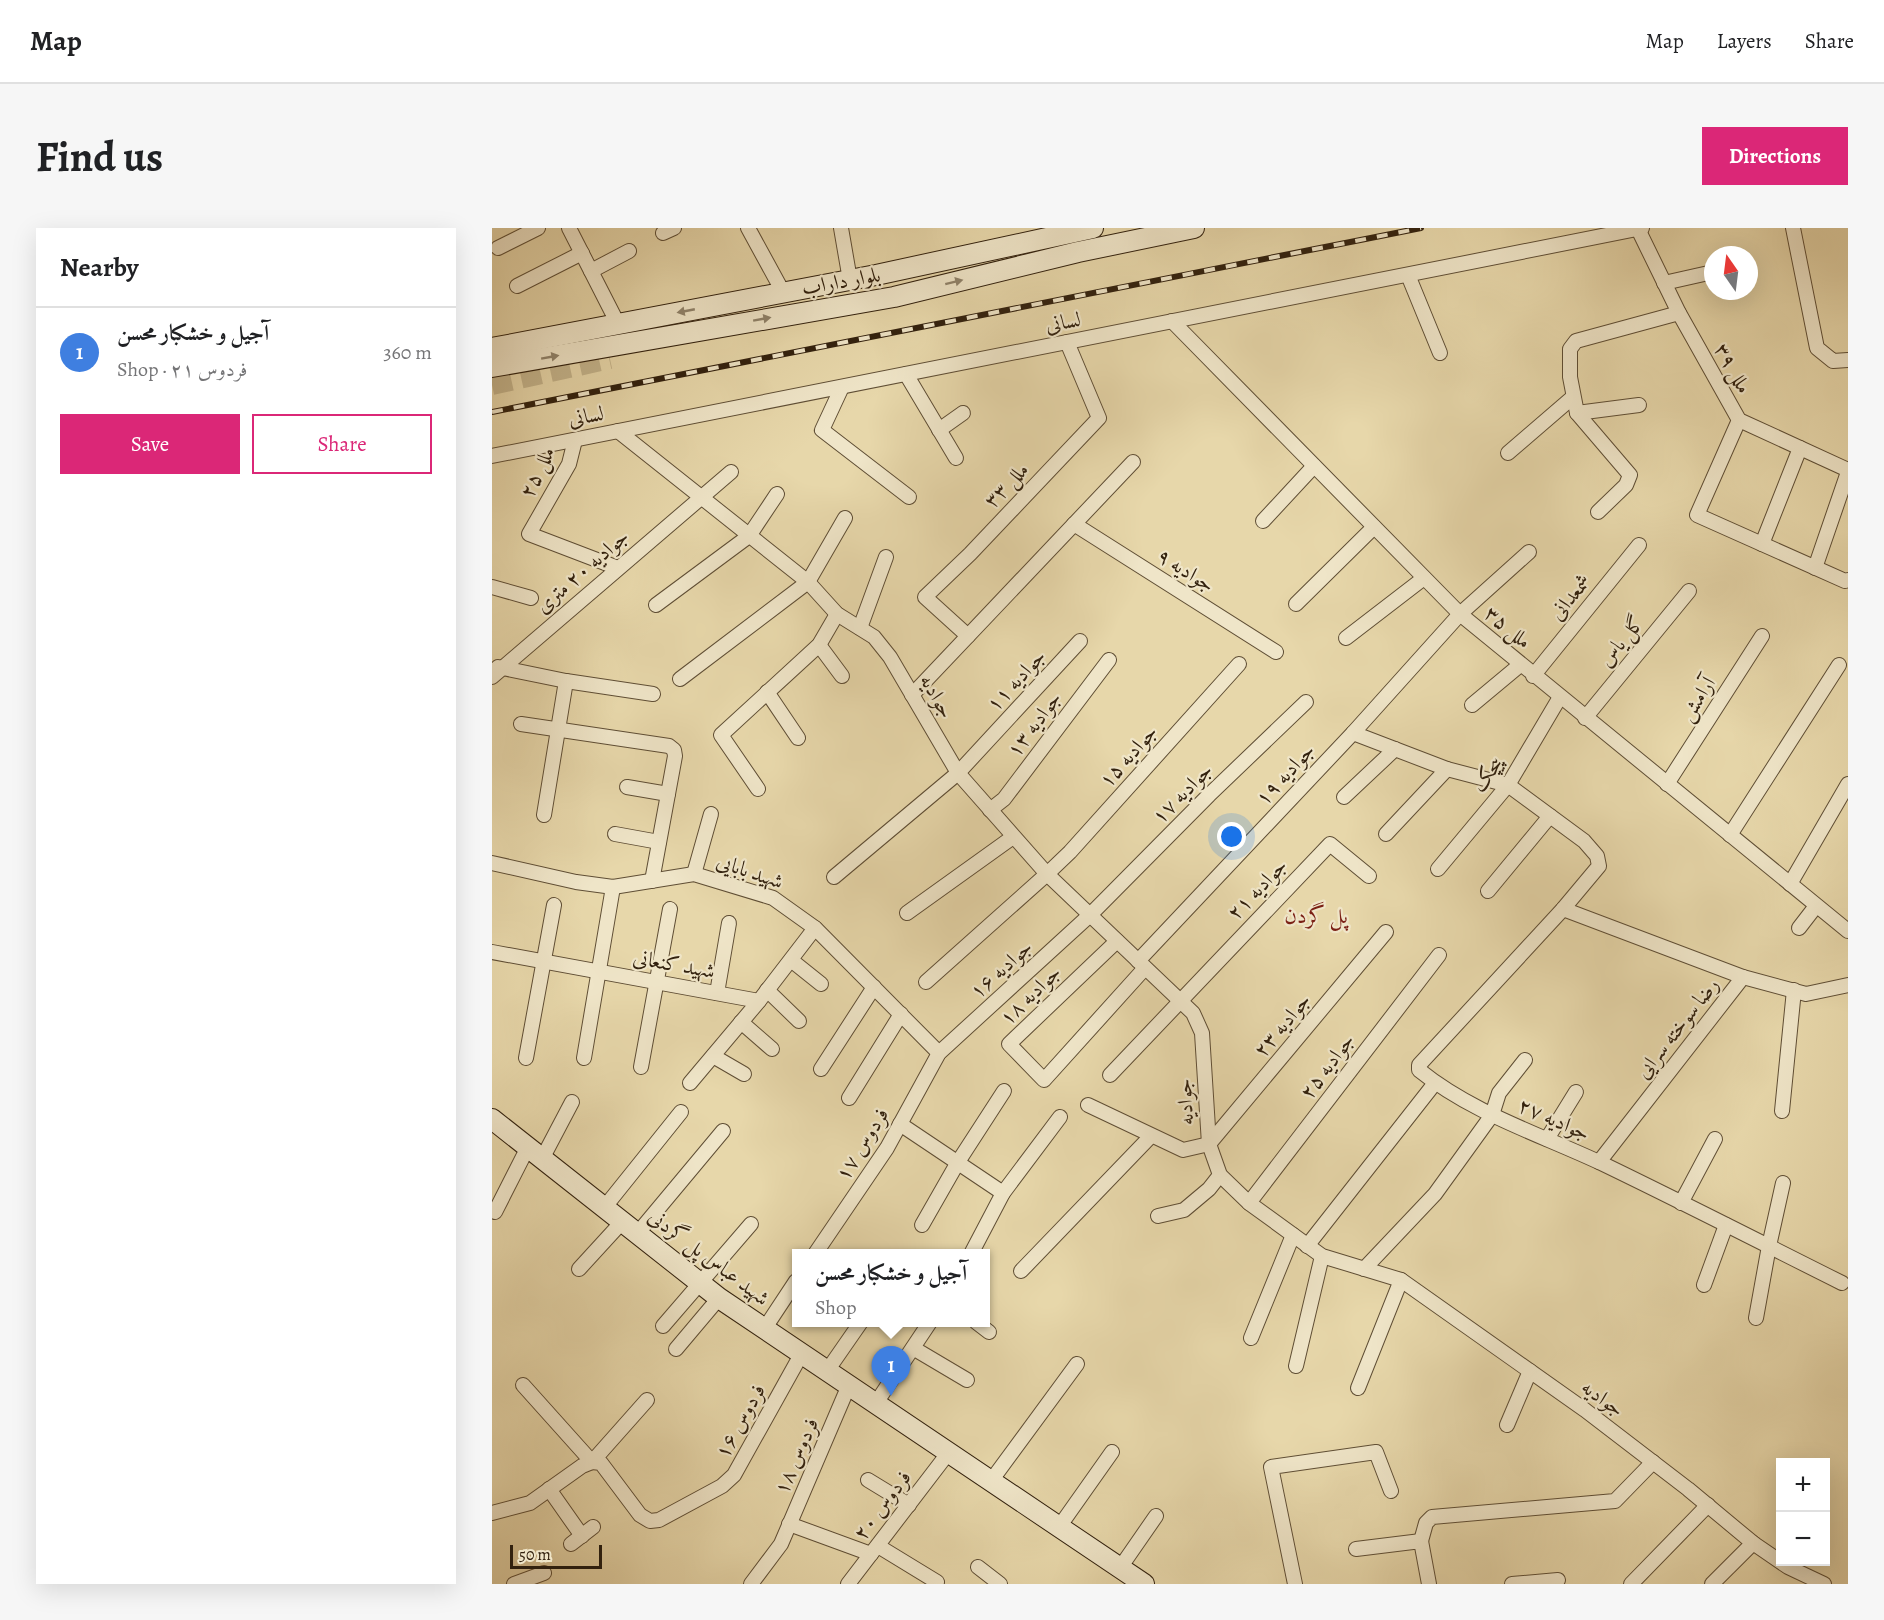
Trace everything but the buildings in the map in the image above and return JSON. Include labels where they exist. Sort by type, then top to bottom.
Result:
[{"type":"main road","name":"بلوار داراب","points":[[492,367],[882,299],[1078,252],[1194,228]]},
{"type":"main road","name":"بلوار داراب","points":[[492,348],[876,275],[1082,229]]},
{"type":"main road","points":[[876,275],[882,299]]},
{"type":"main road","points":[[818,286],[822,309]]},
{"type":"main road","points":[[610,359],[671,343],[718,327]]},
{"type":"main road","name":"شهید عباس پل گردنی","points":[[492,1119],[719,1298],[1144,1584]]},
{"type":"street","points":[[498,248],[538,228]]},
{"type":"street","points":[[748,228],[783,292]]},
{"type":"street","points":[[841,228],[850,280]]},
{"type":"street","name":"لسانی","points":[[492,456],[1640,228]]},
{"type":"street","name":"ملل ۳۹","points":[[1640,228],[1679,313],[1739,420],[1848,471],[1815,567]]},
{"type":"street","points":[[1793,228],[1817,348],[1833,361],[1848,360]]},
{"type":"street","points":[[574,230],[582,253],[618,324]]},
{"type":"street","points":[[591,271],[629,251]]},
{"type":"street","points":[[517,286],[582,253]]},
{"type":"street","points":[[1408,274],[1440,353]]},
{"type":"street","points":[[1664,283],[1704,274]]},
{"type":"street","points":[[1598,512],[1626,485],[1630,475],[1577,413],[1573,397],[1570,349],[1576,341],[1679,313]]},
{"type":"street","name":"ملل ۳۵","points":[[1172,321],[1460,614],[1533,676],[1848,931]]},
{"type":"street","name":"ملل ۳۳","points":[[968,636],[925,597],[970,554],[1099,418],[1067,342]]},
{"type":"street","points":[[906,374],[956,458]]},
{"type":"street","points":[[842,387],[822,430],[909,497]]},
{"type":"street","points":[[1508,453],[1573,397]]},
{"type":"street","points":[[1577,413],[1640,405]]},
{"type":"street","points":[[939,430],[963,413]]},
{"type":"street","points":[[1739,420],[1697,515],[1845,581],[1848,580]]},
{"type":"street","name":"جوادیه","points":[[618,431],[808,582],[837,614],[874,637],[912,695],[958,773],[1047,874],[1193,1013],[1202,1032],[1209,1144],[1220,1175],[1249,1203],[1322,1256],[1401,1280],[1653,1462],[1753,1543],[1788,1567],[1824,1584]]},
{"type":"street","name":"ملل ۲۵","points":[[575,440],[568,464],[529,534],[618,568]]},
{"type":"street","points":[[1762,544],[1800,448]]},
{"type":"street","points":[[912,695],[1133,462]]},
{"type":"street","points":[[1263,521],[1314,466]]},
{"type":"street","name":"جوادیه ۲۰ متری","points":[[496,670],[731,472]]},
{"type":"street","points":[[656,605],[749,536],[777,494]]},
{"type":"street","points":[[680,679],[808,582],[845,518]]},
{"type":"street","name":"جوادیه ۹","points":[[1074,524],[1276,652]]},
{"type":"street","points":[[1296,604],[1374,527]]},
{"type":"street","name":"شمعدانی","points":[[1533,676],[1639,545]]},
{"type":"street","name":"جوادیه ۱۹","points":[[1044,1080],[1142,964],[1460,614],[1529,552]]},
{"type":"street","points":[[860,628],[886,557]]},
{"type":"street","points":[[1346,638],[1424,578]]},
{"type":"street","points":[[492,587],[531,598]]},
{"type":"street","name":"گل یاس","points":[[1586,718],[1689,591]]},
{"type":"street","points":[[758,789],[721,735],[819,645],[837,614]]},
{"type":"street","name":"آرامش","points":[[1667,784],[1762,636]]},
{"type":"street","name":"جوادیه ۱۱","points":[[834,876],[958,773],[1080,641]]},
{"type":"street","points":[[819,645],[842,676]]},
{"type":"street","name":"جوادیه ۱۳","points":[[990,810],[1004,799],[1108,660]]},
{"type":"street","name":"جوادیه ۱۵","points":[[926,982],[1047,874],[1239,664]]},
{"type":"street","points":[[1472,705],[1520,664]]},
{"type":"street","points":[[1730,835],[1839,664]]},
{"type":"street","points":[[496,670],[653,694]]},
{"type":"street","points":[[544,815],[566,681]]},
{"type":"street","points":[[767,692],[798,738]]},
{"type":"street","name":"پیچک","points":[[1438,869],[1508,785],[1560,698]]},
{"type":"street","name":"جوادیه ۱۷","points":[[1090,915],[1209,795],[1306,702]]},
{"type":"street","points":[[520,724],[669,746],[674,750],[675,756],[652,880]]},
{"type":"street","points":[[1307,1246],[1435,1083],[1419,1070],[1419,1065],[1563,909],[1599,866],[1597,856],[1584,841],[1508,785],[1447,769],[1353,732]]},
{"type":"street","points":[[1344,796],[1395,749]]},
{"type":"street","points":[[1386,834],[1447,769]]},
{"type":"street","points":[[1790,884],[1848,784]]},
{"type":"street","points":[[627,787],[668,794]]},
{"type":"street","points":[[694,874],[711,814]]},
{"type":"street","points":[[1488,891],[1550,816]]},
{"type":"street","points":[[615,834],[659,842]]},
{"type":"street","points":[[907,913],[1013,837]]},
{"type":"street","name":"جوادیه ۲۱","points":[[1180,1001],[1330,844],[1369,876]]},
{"type":"street","name":"شهید بابایی","points":[[492,862],[576,882],[613,887],[694,874],[773,898],[815,928],[939,1053]]},
{"type":"street","points":[[584,1058],[613,887]]},
{"type":"street","points":[[526,1058],[554,905]]},
{"type":"street","points":[[1799,928],[1816,906]]},
{"type":"street","points":[[641,1066],[670,909]]},
{"type":"street","points":[[1563,909],[1743,977]]},
{"type":"street","name":"جوادیه ۱۶","points":[[939,1053],[1090,915]]},
{"type":"street","points":[[717,993],[729,923]]},
{"type":"street","points":[[690,1083],[764,995],[815,928]]},
{"type":"street","name":"جوادیه ۲۳","points":[[1209,1144],[1386,932]]},
{"type":"street","name":"جوادیه ۱۸","points":[[1044,1080],[1009,1044],[1117,941]]},
{"type":"street","name":"شهید کنعانی","points":[[492,952],[717,993],[764,995]]},
{"type":"street","name":"جوادیه ۲۵","points":[[1249,1203],[1439,955]]},
{"type":"street","points":[[791,960],[821,984]]},
{"type":"street","name":"رضا سوخته سرایی","points":[[1599,1162],[1743,977],[1806,994],[1848,985]]},
{"type":"street","points":[[821,1069],[874,987]]},
{"type":"street","points":[[1782,1111],[1794,990]]},
{"type":"street","points":[[764,995],[799,1021]]},
{"type":"street","points":[[1110,1075],[1180,1001]]},
{"type":"street","points":[[849,1098],[901,1014]]},
{"type":"street","points":[[741,1022],[772,1049]]},
{"type":"street","name":"فردوس ۱۷","points":[[818,1249],[887,1148],[939,1053]]},
{"type":"street","points":[[713,1056],[744,1074]]},
{"type":"street","points":[[1364,1269],[1435,1194],[1492,1115],[1499,1093],[1525,1060]]},
{"type":"street","name":"جوادیه ۲۷","points":[[1435,1083],[1492,1115],[1599,1162],[1842,1283]]},
{"type":"street","points":[[922,1225],[958,1162],[1004,1091]]},
{"type":"street","points":[[1547,1139],[1576,1092]]},
{"type":"street","points":[[495,1212],[572,1102]]},
{"type":"street","points":[[1088,1105],[1183,1150],[1209,1144]]},
{"type":"street","points":[[604,1208],[681,1112]]},
{"type":"street","points":[[973,1249],[1003,1192],[1060,1117]]},
{"type":"street","points":[[900,1124],[1003,1192]]},
{"type":"street","points":[[579,1269],[630,1228],[723,1131]]},
{"type":"street","points":[[1021,1271],[1151,1136]]},
{"type":"street","points":[[1681,1203],[1715,1139]]},
{"type":"street","points":[[1158,1216],[1184,1210],[1209,1189],[1220,1175]]},
{"type":"street","points":[[1756,1318],[1783,1183]]},
{"type":"street","points":[[663,1326],[751,1224]]},
{"type":"street","points":[[1704,1285],[1726,1225]]},
{"type":"street","points":[[1251,1338],[1293,1235]]},
{"type":"street","points":[[1296,1366],[1322,1256]]},
{"type":"street","points":[[1358,1388],[1401,1280]]},
{"type":"street","points":[[765,1328],[792,1287]]},
{"type":"street","points":[[676,1349],[719,1298]]},
{"type":"street","points":[[827,1371],[858,1327]]},
{"type":"street","points":[[876,1403],[927,1327]]},
{"type":"street","points":[[982,1327],[989,1332]]},
{"type":"street","points":[[913,1348],[967,1380]]},
{"type":"street","name":"فردوس ۱۶","points":[[523,1386],[592,1462],[601,1463],[640,1515],[650,1521],[659,1520],[722,1486],[734,1475],[802,1353]]},
{"type":"street","points":[[991,1481],[1077,1364]]},
{"type":"street","points":[[1507,1425],[1530,1371]]},
{"type":"street","name":"فردوس ۱۸","points":[[751,1584],[781,1544],[849,1385]]},
{"type":"street","points":[[492,1513],[530,1503],[582,1466],[592,1462],[647,1400]]},
{"type":"street","name":"فردوس ۲۰","points":[[848,1584],[949,1452]]},
{"type":"street","points":[[1059,1527],[1112,1452]]},
{"type":"street","points":[[1295,1584],[1272,1467],[1376,1452],[1391,1491]]},
{"type":"street","points":[[1429,1584],[1421,1541],[1426,1522],[1432,1517],[1615,1501],[1653,1462]]},
{"type":"street","points":[[868,1480],[909,1505]]},
{"type":"street","points":[[549,1489],[582,1536]]},
{"type":"street","points":[[1631,1584],[1708,1505]]},
{"type":"street","points":[[1120,1568],[1156,1516]]},
{"type":"street","points":[[789,1524],[874,1550],[937,1582]]},
{"type":"street","points":[[1356,1549],[1421,1541]]},
{"type":"street","points":[[1712,1584],[1753,1543]]},
{"type":"street","points":[[978,1567],[1000,1584]]},
{"type":"street","points":[[514,1584],[544,1573]]},
{"type":"street","points":[[1512,1584],[1558,1580]]},
{"type":"tunnel","points":[[492,385],[610,359]]},
{"type":"railway","points":[[492,412],[1421,228]]},
{"type":"place","name":"آجیل و خشکبار محسن","points":[[891,1396]]},
{"type":"district","name":"پل گردن","points":[[1316,916]]}]
